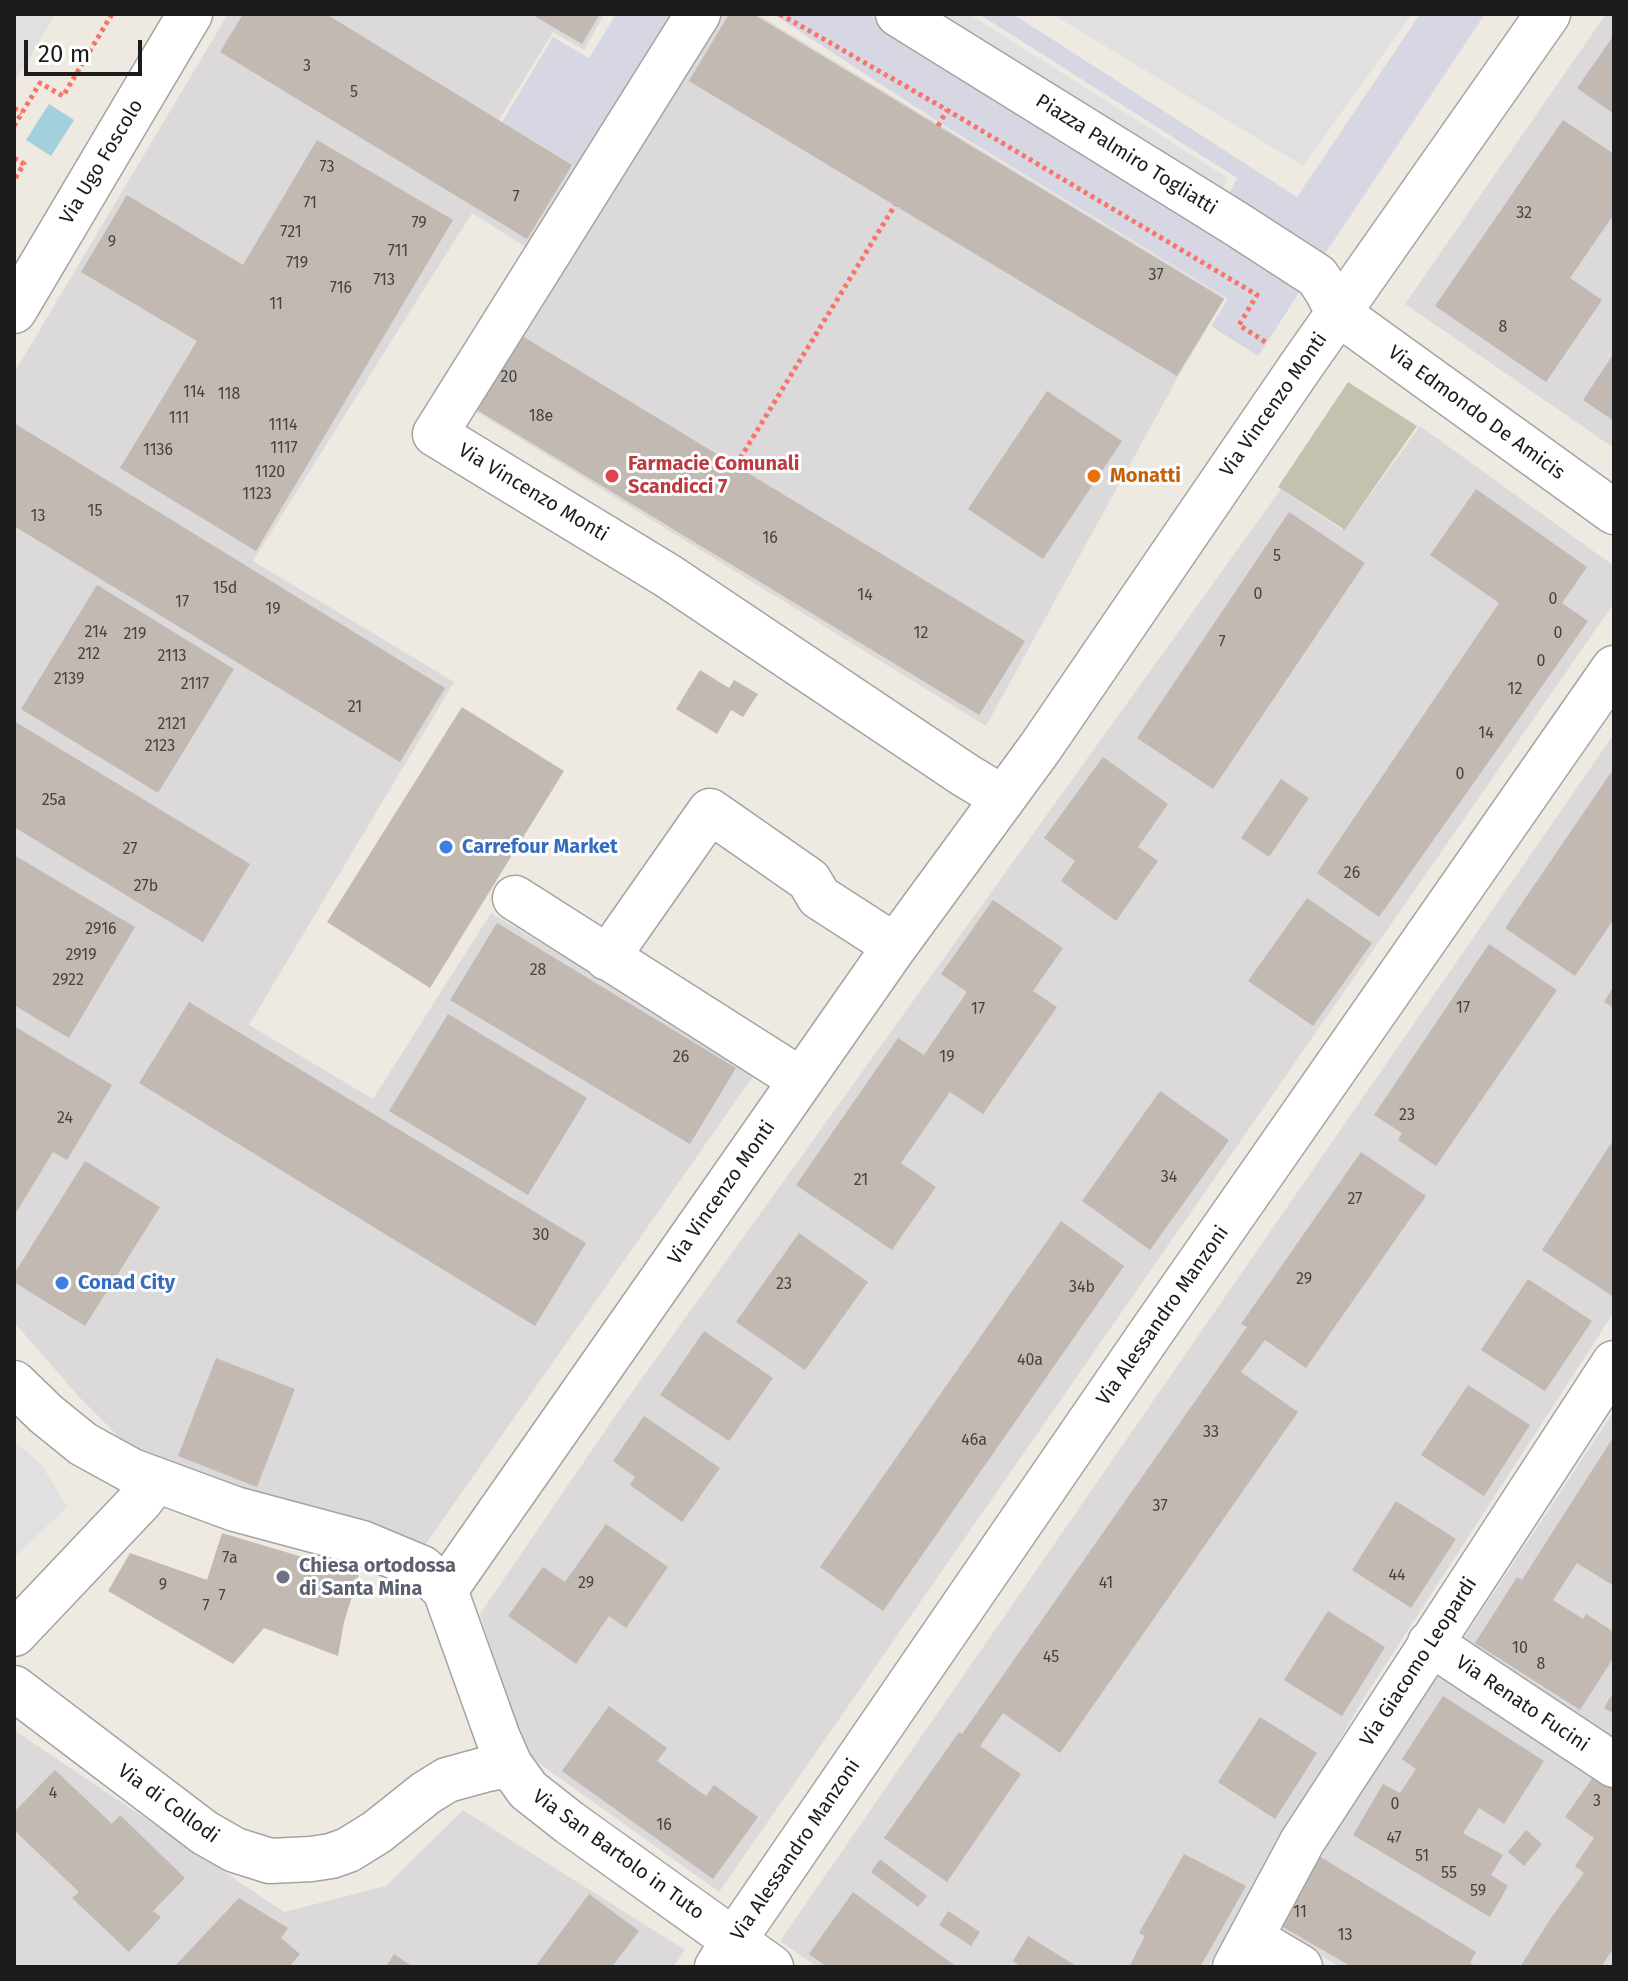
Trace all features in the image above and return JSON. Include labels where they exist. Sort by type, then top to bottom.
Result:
[{"type":"street","name":"Via Ugo Foscolo","points":[[14,311],[190,14]]},
{"type":"street","name":"Via Vincenzo Monti","points":[[698,14],[435,434],[668,576],[1003,798]]},
{"type":"street","name":"Piazza Palmiro Togliatti","points":[[898,14],[1317,276],[1338,313]]},
{"type":"street","name":"Via Vincenzo Monti","points":[[445,1590],[895,946],[1040,748],[1338,313],[1548,14]]},
{"type":"street","name":"Via Edmondo De Amicis","points":[[1338,313],[1614,512]]},
{"type":"street","name":"Via Alessandro Manzoni","points":[[725,1954],[1150,1334],[1614,668]]},
{"type":"street","points":[[607,958],[710,811],[809,880],[819,897],[895,946]]},
{"type":"street","points":[[515,898],[801,1080]]},
{"type":"street","name":"Via Giacomo Leopardi","points":[[1243,1953],[1302,1842],[1614,1363]]},
{"type":"street","points":[[14,1383],[83,1444],[132,1471],[235,1509],[384,1551],[422,1568],[445,1590]]},
{"type":"street","points":[[14,1634],[141,1500],[156,1480]]},
{"type":"street","name":"Via San Bartolo in Tuto","points":[[445,1590],[498,1738],[510,1765],[528,1790],[725,1954],[771,1967]]},
{"type":"street","name":"Via Renato Fucini","points":[[1430,1643],[1614,1765]]},
{"type":"street","name":"Via di Collodi","points":[[14,1688],[205,1833],[235,1850],[270,1861],[311,1859],[348,1850],[447,1780],[510,1765]]},
{"type":"street","points":[[1243,1953],[1300,1967]]},
{"type":"path","points":[[14,126],[40,83],[63,96],[112,14]]},
{"type":"path","points":[[780,14],[1257,295],[1239,325],[1267,343]]},
{"type":"path","points":[[14,108],[22,113]]},
{"type":"path","points":[[938,126],[947,110]]},
{"type":"path","points":[[14,158],[24,164],[14,180]]},
{"type":"path","points":[[736,465],[895,205]]},
{"type":"shaded area","points":[[14,14],[55,14],[14,84]]},
{"type":"shaded area","points":[[228,14],[604,14],[584,50],[553,32],[499,120],[584,173],[529,249],[472,213],[253,561],[454,682],[249,1025],[373,1099],[491,913],[756,1072],[425,1545],[177,1471],[123,1441],[79,1397],[14,1322],[14,373]]},
{"type":"shaded area","points":[[616,14],[683,14],[577,168],[502,122],[553,37],[589,58]]},
{"type":"shaded area","points":[[722,14],[757,14],[1225,298],[1178,377],[986,726],[467,406],[512,329]]},
{"type":"shaded area","points":[[773,14],[868,14],[1294,277],[1299,293],[1258,356],[1211,326],[1228,299],[940,123]]},
{"type":"shaded area","points":[[922,14],[969,14],[1228,178],[1217,199]]},
{"type":"shaded area","points":[[979,14],[1013,14],[1297,197],[1420,14],[1485,14],[1314,268],[1222,207],[1237,178]]},
{"type":"shaded area","points":[[1052,14],[1412,14],[1303,166]]},
{"type":"shaded area","points":[[1606,14],[1614,14],[1614,448],[1405,304]]},
{"type":"shaded area","points":[[1348,382],[1417,426],[1344,531],[1278,487]]},
{"type":"shaded area","points":[[1420,426],[1614,566],[1614,603],[719,1892],[522,1751],[480,1614],[622,1406],[1281,489],[1344,531]]},
{"type":"shaded area","points":[[1614,734],[1614,1312],[1362,1701],[1208,1967],[817,1967],[780,1941]]},
{"type":"shaded area","points":[[1614,1411],[1614,1747],[1460,1644]]},
{"type":"shaded area","points":[[14,1441],[41,1464],[67,1507],[14,1558]]},
{"type":"shaded area","points":[[1442,1669],[1614,1786],[1612,1967],[1340,1967],[1265,1922],[1370,1757]]},
{"type":"shaded area","points":[[14,1730],[284,1912],[386,1886],[463,1810],[685,1950],[673,1967],[14,1967]]},
{"type":"water","points":[[49,104],[74,120],[51,156],[26,140]]},
{"type":"building","points":[[243,14],[326,14],[572,165],[527,239],[220,52]]},
{"type":"building","points":[[531,14],[600,14],[582,44]]},
{"type":"building","points":[[729,14],[753,14],[1224,299],[1177,376],[689,81]]},
{"type":"building","points":[[1614,35],[1614,114],[1577,88]]},
{"type":"building","points":[[1563,120],[1614,154],[1614,214],[1570,278],[1602,300],[1546,382],[1435,306]]},
{"type":"building","points":[[317,140],[453,220],[256,551],[120,468],[197,341],[81,272],[127,195],[243,265]]},
{"type":"building","points":[[514,331],[1025,641],[979,715],[469,405]]},
{"type":"building","points":[[1614,353],[1614,421],[1583,400]]},
{"type":"building","points":[[1047,391],[1122,441],[1043,559],[968,509]]},
{"type":"building","points":[[14,423],[445,688],[400,762],[14,526]]},
{"type":"building","points":[[1476,489],[1587,567],[1562,603],[1588,621],[1379,917],[1317,873],[1499,603],[1430,555]]},
{"type":"building","points":[[1289,512],[1365,563],[1213,789],[1137,738]]},
{"type":"building","points":[[97,585],[234,669],[158,793],[21,709]]},
{"type":"building","points":[[700,670],[729,688],[734,680],[758,694],[743,717],[731,710],[717,734],[676,709]]},
{"type":"building","name":"Carrefour Market","points":[[462,707],[564,771],[430,988],[327,922]]},
{"type":"building","points":[[14,721],[250,864],[203,942],[14,827]]},
{"type":"building","points":[[1103,757],[1168,804],[1138,847],[1158,861],[1116,921],[1061,881],[1075,861],[1044,838]]},
{"type":"building","points":[[1614,768],[1614,919],[1575,976],[1505,928]]},
{"type":"building","points":[[1281,779],[1309,798],[1269,857],[1241,838]]},
{"type":"building","points":[[14,855],[135,927],[69,1038],[14,1005]]},
{"type":"building","points":[[1307,898],[1372,943],[1313,1026],[1248,981]]},
{"type":"building","points":[[993,900],[1063,948],[1033,991],[1057,1007],[983,1114],[950,1092],[901,1163],[936,1187],[892,1250],[796,1185],[898,1038],[924,1055],[967,992],[941,974]]},
{"type":"building","points":[[497,923],[736,1068],[690,1144],[450,1000]]},
{"type":"building","points":[[1489,944],[1557,990],[1436,1166],[1398,1140],[1402,1133],[1374,1115]]},
{"type":"building","points":[[1614,986],[1614,1008],[1604,1002]]},
{"type":"building","points":[[189,1002],[586,1243],[535,1326],[139,1083]]},
{"type":"building","points":[[448,1014],[587,1098],[528,1195],[389,1111]]},
{"type":"building","points":[[14,1026],[112,1085],[67,1160],[53,1152],[14,1216]]},
{"type":"building","points":[[1160,1091],[1229,1140],[1150,1250],[1082,1201]]},
{"type":"building","points":[[1614,1139],[1614,1297],[1542,1250]]},
{"type":"building","points":[[1361,1152],[1426,1196],[1306,1368],[1265,1340],[1241,1372],[1298,1412],[1060,1753],[1003,1713],[980,1746],[1021,1774],[947,1882],[884,1838],[959,1732],[962,1734],[1247,1327],[1241,1324]]},
{"type":"building","points":[[85,1161],[160,1207],[85,1326],[14,1282],[14,1274]]},
{"type":"building","points":[[1061,1221],[1124,1266],[883,1611],[820,1567]]},
{"type":"building","points":[[799,1233],[868,1282],[805,1370],[736,1322]]},
{"type":"building","points":[[1528,1279],[1592,1321],[1545,1391],[1481,1350]]},
{"type":"building","points":[[704,1331],[773,1378],[729,1441],[660,1395]]},
{"type":"building","points":[[216,1358],[295,1389],[257,1487],[178,1456]]},
{"type":"building","points":[[1468,1385],[1530,1425],[1484,1496],[1421,1455]]},
{"type":"building","points":[[644,1416],[720,1468],[682,1522],[630,1485],[635,1477],[613,1461]]},
{"type":"building","points":[[1614,1436],[1614,1586],[1577,1563],[1553,1600],[1583,1619],[1586,1614],[1614,1632],[1614,1657],[1580,1710],[1475,1643],[1517,1577],[1522,1580]]},
{"type":"building","points":[[1396,1501],[1456,1539],[1411,1608],[1352,1570]]},
{"type":"building","points":[[606,1524],[668,1567],[626,1628],[609,1616],[576,1664],[508,1616],[543,1567],[565,1582]]},
{"type":"building","points":[[222,1533],[359,1574],[344,1622],[338,1656],[264,1628],[233,1664],[108,1591],[130,1553],[207,1580]]},
{"type":"building","points":[[1328,1611],[1385,1647],[1342,1716],[1284,1680]]},
{"type":"building","points":[[1614,1691],[1614,1714],[1604,1708]]},
{"type":"building","points":[[1443,1696],[1544,1761],[1504,1824],[1479,1808],[1463,1833],[1503,1855],[1491,1875],[1508,1886],[1490,1917],[1353,1835],[1383,1784],[1400,1793],[1416,1769],[1402,1759]]},
{"type":"building","points":[[609,1706],[667,1748],[657,1761],[706,1796],[714,1785],[758,1817],[713,1879],[562,1771]]},
{"type":"building","points":[[1260,1717],[1317,1753],[1275,1819],[1218,1782]]},
{"type":"building","points":[[55,1770],[112,1824],[120,1815],[185,1878],[153,1911],[161,1917],[129,1952],[72,1898],[79,1892],[14,1830],[14,1812]]},
{"type":"building","points":[[1594,1776],[1614,1790],[1614,1947],[1601,1967],[1520,1967],[1584,1873],[1575,1866],[1594,1838],[1565,1817]]},
{"type":"building","points":[[1526,1830],[1542,1844],[1524,1866],[1508,1852]]},
{"type":"building","points":[[1314,1853],[1476,1952],[1470,1963],[1477,1967],[1352,1967],[1276,1923]]},
{"type":"building","points":[[1184,1854],[1246,1886],[1200,1967],[1129,1967],[1145,1936],[1139,1933]]},
{"type":"building","points":[[880,1859],[927,1896],[918,1907],[871,1872]]},
{"type":"building","points":[[853,1892],[957,1967],[827,1967],[809,1954]]},
{"type":"building","points":[[589,1894],[639,1931],[612,1967],[535,1967]]},
{"type":"building","points":[[239,1898],[288,1928],[281,1938],[300,1954],[289,1967],[174,1967]]},
{"type":"building","points":[[948,1911],[980,1932],[971,1946],[939,1925]]},
{"type":"building","points":[[1028,1936],[1078,1967],[1021,1967],[1013,1961]]},
{"type":"building","points":[[394,1954],[413,1967],[386,1967]]},
{"type":"place","name":"Farmacie Comunali Scandicci 7","points":[[612,476]]},
{"type":"place","name":"Monatti","points":[[1094,476]]},
{"type":"place","name":"Carrefour Market","points":[[446,847]]},
{"type":"place","name":"Conad City","points":[[62,1283]]},
{"type":"place","name":"Chiesa ortodossa di Santa Mina","points":[[283,1577]]}]
